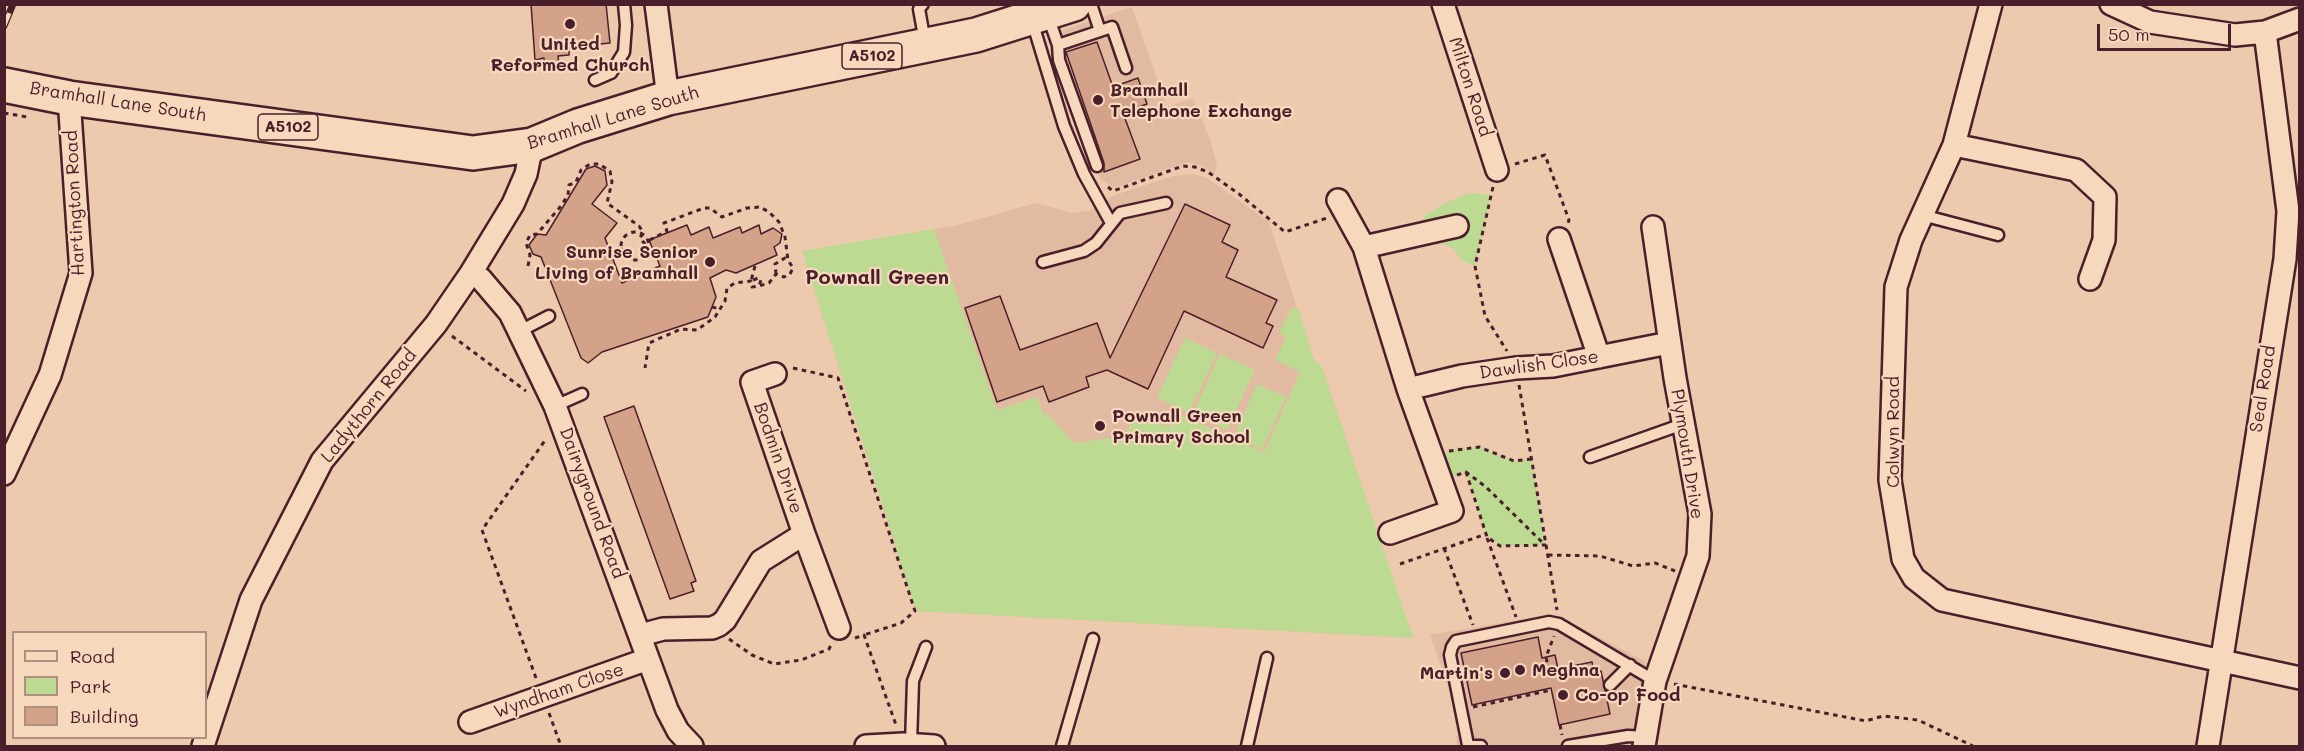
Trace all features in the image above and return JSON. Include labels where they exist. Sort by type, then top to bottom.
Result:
[{"type":"main road","name":"Bramhall Lane South","points":[[4,85],[69,98],[473,153],[532,145],[578,126],[668,98],[976,35],[1050,12]]},
{"type":"street","points":[[656,4],[668,98]]},
{"type":"street","name":"Milton Road","points":[[1443,4],[1497,170]]},
{"type":"street","name":"Colwyn Road","points":[[1991,4],[1954,145],[1923,215],[1896,287],[1890,480],[1900,549],[1914,578],[1942,600],[2300,678]]},
{"type":"street","points":[[2110,4],[2150,22],[2235,35],[2265,32],[2300,19]]},
{"type":"street","name":"Seal Road","points":[[2208,747],[2221,659],[2292,259],[2265,32]]},
{"type":"street","name":"Hartington Road","points":[[4,474],[50,375],[81,273],[69,98]]},
{"type":"street","name":"Ladythorn Road","points":[[207,735],[251,600],[322,462],[436,324],[471,273],[513,204],[526,174],[532,145]]},
{"type":"street","points":[[1954,145],[2076,170],[2106,197],[2104,240],[2090,279]]},
{"type":"street","points":[[1343,205],[1364,247],[1408,389],[1452,511],[1390,533]]},
{"type":"street","points":[[1364,247],[1457,226]]},
{"type":"street","name":"Plymouth Drive","points":[[1645,742],[1655,681],[1698,556],[1700,514],[1669,343],[1653,227]]},
{"type":"street","points":[[1559,239],[1599,357]]},
{"type":"street","name":"Dairyground Road","points":[[471,273],[481,279],[500,298],[520,331],[558,411],[667,710],[678,731],[692,747]]},
{"type":"street","name":"Dawlish Close","points":[[1408,389],[1462,376],[1516,368],[1553,366],[1669,343]]},
{"type":"street","name":"Bodmin Drive","points":[[775,374],[752,382],[839,628]]},
{"type":"street","name":"Bodmin Drive","points":[[712,628],[725,620],[761,561],[804,534]]},
{"type":"street","points":[[641,636],[663,629],[712,628]]},
{"type":"street","name":"Wyndham Close","points":[[470,722],[648,660]]},
{"type":"street","points":[[866,747],[907,744],[934,747]]},
{"type":"lane","points":[[595,80],[611,73],[624,52],[626,32],[624,4]]},
{"type":"lane","points":[[923,4],[919,9],[925,45]]},
{"type":"lane","points":[[1091,4],[1100,31]]},
{"type":"lane","points":[[1050,12],[1059,60],[1097,166]]},
{"type":"lane","points":[[1050,12],[1064,126],[1084,174],[1111,223]]},
{"type":"lane","points":[[1058,45],[1112,27],[1126,68]]},
{"type":"lane","points":[[1043,262],[1084,251],[1096,243],[1120,213],[1166,203]]},
{"type":"lane","points":[[1923,215],[1998,235]]},
{"type":"lane","points":[[520,331],[549,316]]},
{"type":"lane","points":[[558,411],[582,394]]},
{"type":"lane","points":[[1590,457],[1683,424]]},
{"type":"lane","points":[[1481,747],[1468,746],[1463,709],[1450,656],[1456,640],[1549,622],[1559,624],[1630,664],[1655,681]]},
{"type":"lane","points":[[1062,747],[1093,639]]},
{"type":"lane","points":[[907,744],[912,681],[926,647]]},
{"type":"lane","points":[[1247,747],[1267,658]]},
{"type":"lane","points":[[1611,685],[1630,664]]},
{"type":"lane","points":[[1568,747],[1628,736],[1645,742]]},
{"type":"path","points":[[1549,671],[1546,657],[1559,624],[1516,368],[1485,316],[1475,266],[1497,170],[1545,155],[1569,220],[1559,239]]},
{"type":"path","points":[[528,266],[530,255],[526,243],[530,235],[537,234],[568,195],[569,185],[576,182],[581,170],[590,164],[599,164],[610,171],[612,182],[607,203],[639,226],[649,238]]},
{"type":"path","points":[[1105,185],[1113,191],[1183,166],[1196,167],[1208,172],[1231,188],[1285,232],[1343,205]]},
{"type":"path","points":[[643,232],[640,238],[642,242],[647,243],[649,238],[667,231],[664,223],[704,208],[710,208],[723,217],[734,211],[760,207],[779,222],[785,237],[788,260],[793,268],[790,274],[784,277],[776,274]]},
{"type":"path","points":[[643,232],[623,236],[622,255],[636,261],[644,258],[649,238]]},
{"type":"path","points":[[755,266],[751,281],[752,287],[769,283],[776,274],[775,264],[785,258],[788,260]]},
{"type":"path","points":[[645,369],[649,342],[681,330],[697,330],[715,317],[725,301],[727,288],[735,283],[758,278],[761,280],[759,286]]},
{"type":"path","points":[[712,307],[720,309]]},
{"type":"path","points":[[436,324],[532,396]]},
{"type":"path","points":[[712,628],[752,655],[774,664],[801,660],[829,649],[839,628],[852,639],[901,623],[915,611],[838,378],[796,367],[775,374]]},
{"type":"path","points":[[558,411],[482,530],[561,747]]},
{"type":"path","points":[[1432,456],[1457,449],[1479,447],[1514,461],[1531,459]]},
{"type":"path","points":[[1466,472],[1486,487],[1546,545]]},
{"type":"path","points":[[1441,479],[1466,472]]},
{"type":"path","points":[[1466,472],[1520,628]]},
{"type":"path","points":[[1486,535],[1500,546],[1546,545]]},
{"type":"path","points":[[1400,564],[1486,535]]},
{"type":"path","points":[[1444,548],[1477,636]]},
{"type":"path","points":[[1548,555],[1600,555],[1633,566],[1655,563],[1690,577]]},
{"type":"path","points":[[864,635],[907,744]]},
{"type":"path","points":[[1655,681],[1866,721],[1883,716],[1918,720],[1973,747]]},
{"type":"path","points":[[1463,709],[1551,690]]},
{"type":"shaded area","points":[[1132,7],[1167,107],[1193,98],[1210,139],[1217,165],[1214,175],[1204,167],[1188,162],[1113,188],[1100,178],[1090,159],[1048,35]]},
{"type":"shaded area","name":"Pownall Green Primary School","points":[[1195,174],[1207,178],[1269,222],[1314,360],[1322,367],[1413,638],[916,611],[802,251],[954,226],[1036,203],[1072,213],[1088,211],[1115,195],[1173,176]]},
{"type":"shaded area","points":[[1546,615],[1560,617],[1646,662],[1634,746],[1457,746],[1456,737],[1461,735],[1452,687],[1448,687],[1430,635]]},
{"type":"green space","points":[[1469,193],[1491,195],[1475,266],[1461,260],[1454,249],[1422,234],[1424,216],[1443,204]]},
{"type":"green space","name":"Pownall Green Primary School","points":[[934,229],[997,410],[1037,397],[1044,415],[1048,414],[1074,443],[1126,436],[1135,412],[1169,428],[1176,413],[1264,452],[1300,372],[1275,360],[1286,337],[1279,333],[1291,309],[1298,307],[1314,360],[1322,367],[1413,638],[916,611],[802,251]]},
{"type":"green space","points":[[1185,338],[1217,353],[1189,413],[1157,398]]},
{"type":"green space","points":[[1220,354],[1255,370],[1227,430],[1193,414]]},
{"type":"green space","points":[[1257,384],[1286,397],[1262,449],[1234,436]]},
{"type":"green space","points":[[1479,447],[1514,461],[1531,459],[1546,545],[1500,546],[1486,534],[1466,473],[1441,479],[1433,456],[1457,449]]},
{"type":"building","name":"United Reformed Church","points":[[531,4],[606,4],[610,43],[569,47],[569,55],[558,56],[559,64],[545,66],[544,58],[535,60]]},
{"type":"building","name":"Bramhall Telephone Exchange","points":[[1097,42],[1113,87],[1138,78],[1147,104],[1123,113],[1140,159],[1104,172],[1104,163],[1066,52]]},
{"type":"building","name":"Sunrise Senior Living of Bramhall","points":[[595,166],[605,171],[607,185],[592,204],[617,223],[605,238],[622,283],[660,266],[649,240],[687,225],[691,235],[709,227],[713,238],[740,227],[742,233],[759,225],[761,234],[773,228],[782,234],[780,243],[774,247],[777,255],[736,273],[726,270],[710,278],[716,297],[708,317],[602,352],[588,363],[581,358],[541,257],[533,254],[529,245],[537,234],[546,235],[586,169]]},
{"type":"building","points":[[1185,204],[1230,225],[1222,242],[1238,250],[1226,277],[1277,300],[1266,323],[1273,326],[1263,348],[1184,311],[1148,389],[1107,370],[1086,377],[1089,387],[1049,402],[1043,386],[997,402],[965,308],[1000,296],[1020,350],[1097,323],[1110,358]]},
{"type":"building","points":[[634,406],[696,581],[691,583],[694,591],[670,599],[604,417]]},
{"type":"building","points":[[1538,637],[1542,658],[1555,655],[1558,669],[1592,662],[1594,673],[1601,671],[1610,714],[1559,725],[1551,688],[1472,705],[1461,653]]},
{"type":"railway","points":[[4,26],[13,4]]},
{"type":"place","name":"United Reformed Church","points":[[570,24]]},
{"type":"place","name":"Bramhall Telephone Exchange","points":[[1098,100]]},
{"type":"place","name":"Sunrise Senior Living of Bramhall","points":[[710,262]]},
{"type":"place","name":"Pownall Green Primary School","points":[[1100,426]]},
{"type":"place","name":"Meghna","points":[[1520,670]]},
{"type":"place","name":"Martin's","points":[[1505,673]]},
{"type":"place","name":"Co-op Food","points":[[1563,695]]},
{"type":"district","name":"Pownall Green","points":[[877,278]]}]
